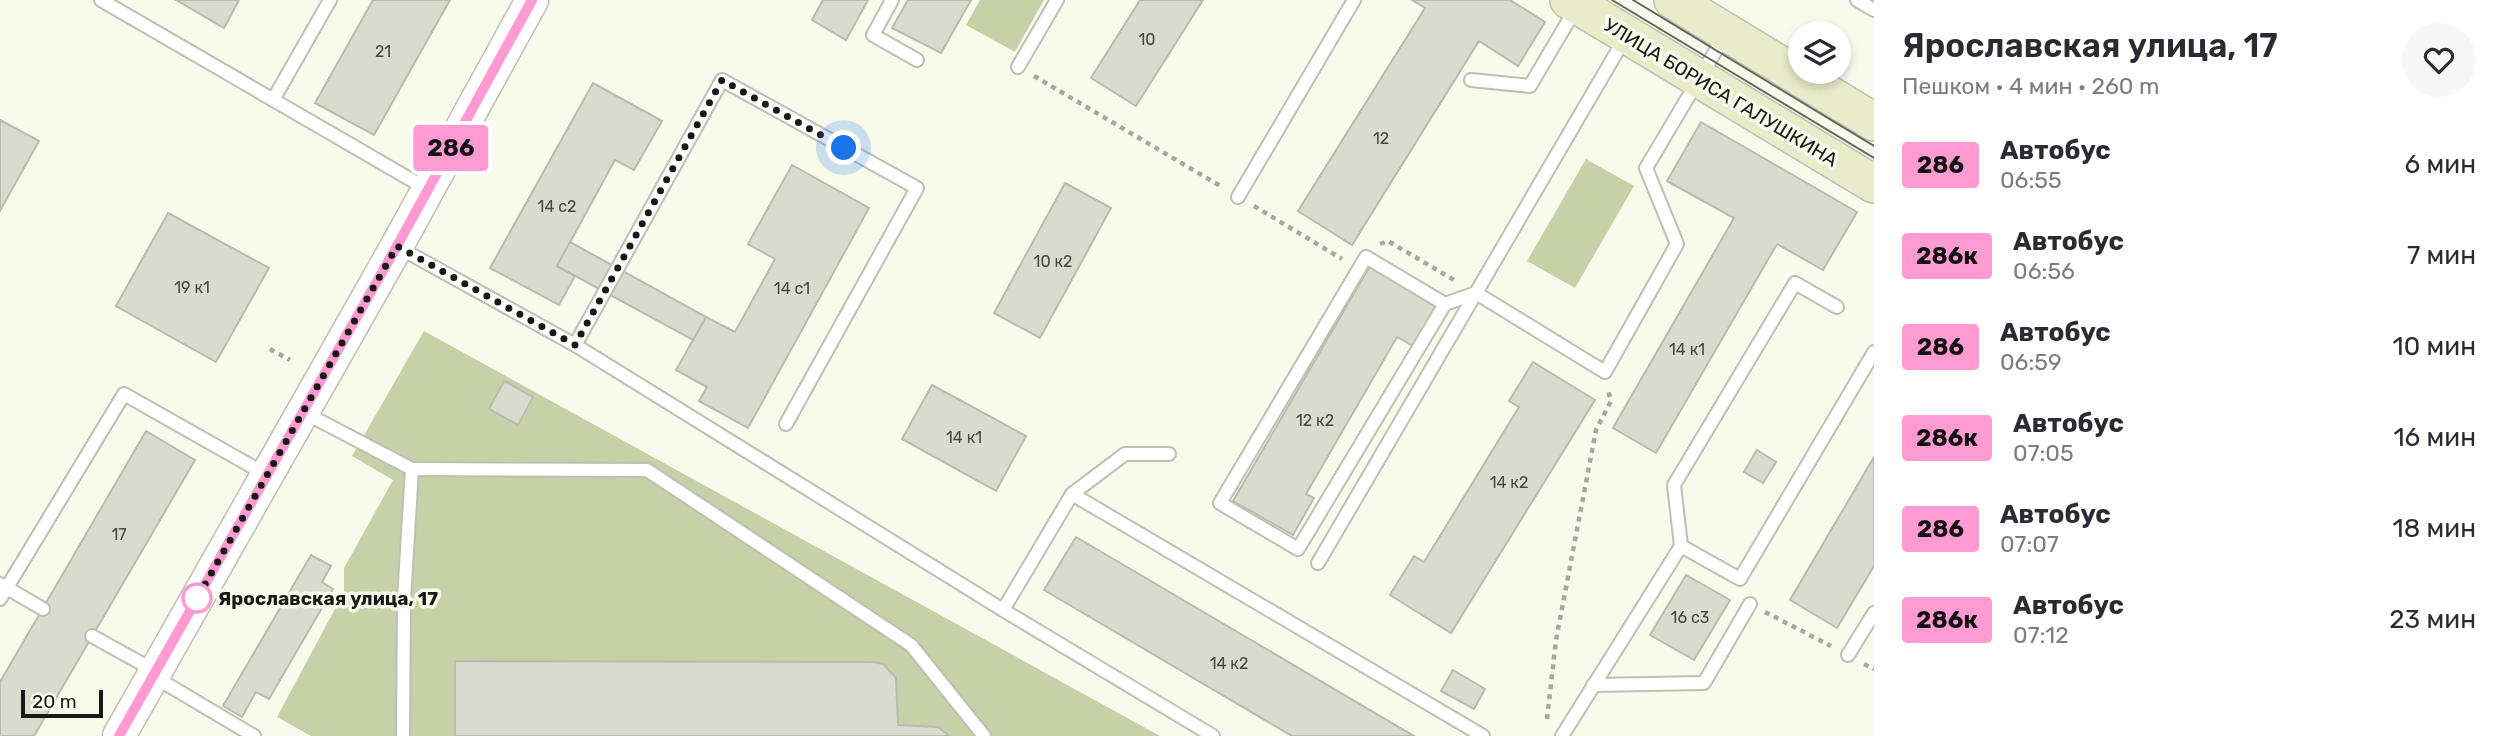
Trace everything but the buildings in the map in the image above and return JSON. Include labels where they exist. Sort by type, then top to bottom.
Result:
[{"type":"main road","points":[[1673,0],[1874,122]]},
{"type":"main road","name":"УЛИЦА БОРИСА ГАЛУШКИНА","points":[[1573,3],[1874,184]]},
{"type":"street","points":[[119,736],[397,246],[532,0]]},
{"type":"lane","points":[[100,0],[428,190]]},
{"type":"lane","points":[[273,100],[330,0]]},
{"type":"lane","points":[[892,0],[873,35],[916,60]]},
{"type":"lane","points":[[1018,67],[1057,0]]},
{"type":"lane","points":[[1238,197],[1354,0]]},
{"type":"lane","points":[[1857,0],[1874,10]]},
{"type":"lane","points":[[1471,80],[1530,86],[1573,3]]},
{"type":"lane","points":[[1476,293],[1605,372],[1676,244],[1646,168],[1727,32]]},
{"type":"lane","points":[[1318,564],[1627,35]]},
{"type":"lane","points":[[575,345],[722,80],[917,188],[786,424]]},
{"type":"lane","points":[[397,246],[575,345],[1003,610],[1213,736]]},
{"type":"lane","points":[[1445,304],[1366,257],[1220,503],[1298,549],[1445,304],[1476,293]]},
{"type":"lane","points":[[1562,736],[1681,546],[1674,485],[1795,283],[1837,307]]},
{"type":"lane","points":[[1681,546],[1740,579],[1874,352]]},
{"type":"lane","points":[[43,609],[2,590],[124,394],[267,475]]},
{"type":"lane","points":[[303,412],[412,469],[647,470],[911,645],[984,736]]},
{"type":"lane","points":[[1003,610],[1072,494],[1125,454],[1169,454]]},
{"type":"lane","points":[[403,736],[404,599],[412,469]]},
{"type":"lane","points":[[1072,494],[1483,736]]},
{"type":"lane","points":[[1593,685],[1704,683],[1750,604]]},
{"type":"lane","points":[[1848,655],[1874,612]]},
{"type":"lane","points":[[92,636],[154,674],[234,731],[254,736]]},
{"type":"path","points":[[270,349],[290,360]]},
{"type":"path","points":[[1547,722],[1556,640],[1596,430],[1611,401],[1605,372]]},
{"type":"path","points":[[1750,604],[1874,669]]},
{"type":"green space","points":[[980,0],[1044,0],[1015,52],[966,25]]},
{"type":"green space","points":[[1586,159],[1634,186],[1575,288],[1527,261]]},
{"type":"green space","points":[[424,331],[1160,736],[311,736],[277,717],[344,592],[344,568],[393,480],[352,456]]},
{"type":"tram line","points":[[1612,0],[1874,158]]},
{"type":"tram line","points":[[1633,0],[1874,146]]},
{"type":"bus line","name":"286","points":[[119,736],[397,246],[532,0]]},
{"type":"place","name":"Ярославская улица, 17","points":[[197,598]]},
{"type":"route","points":[[197,598],[195,602],[397,246],[575,345],[722,80],[844,148]]}]
